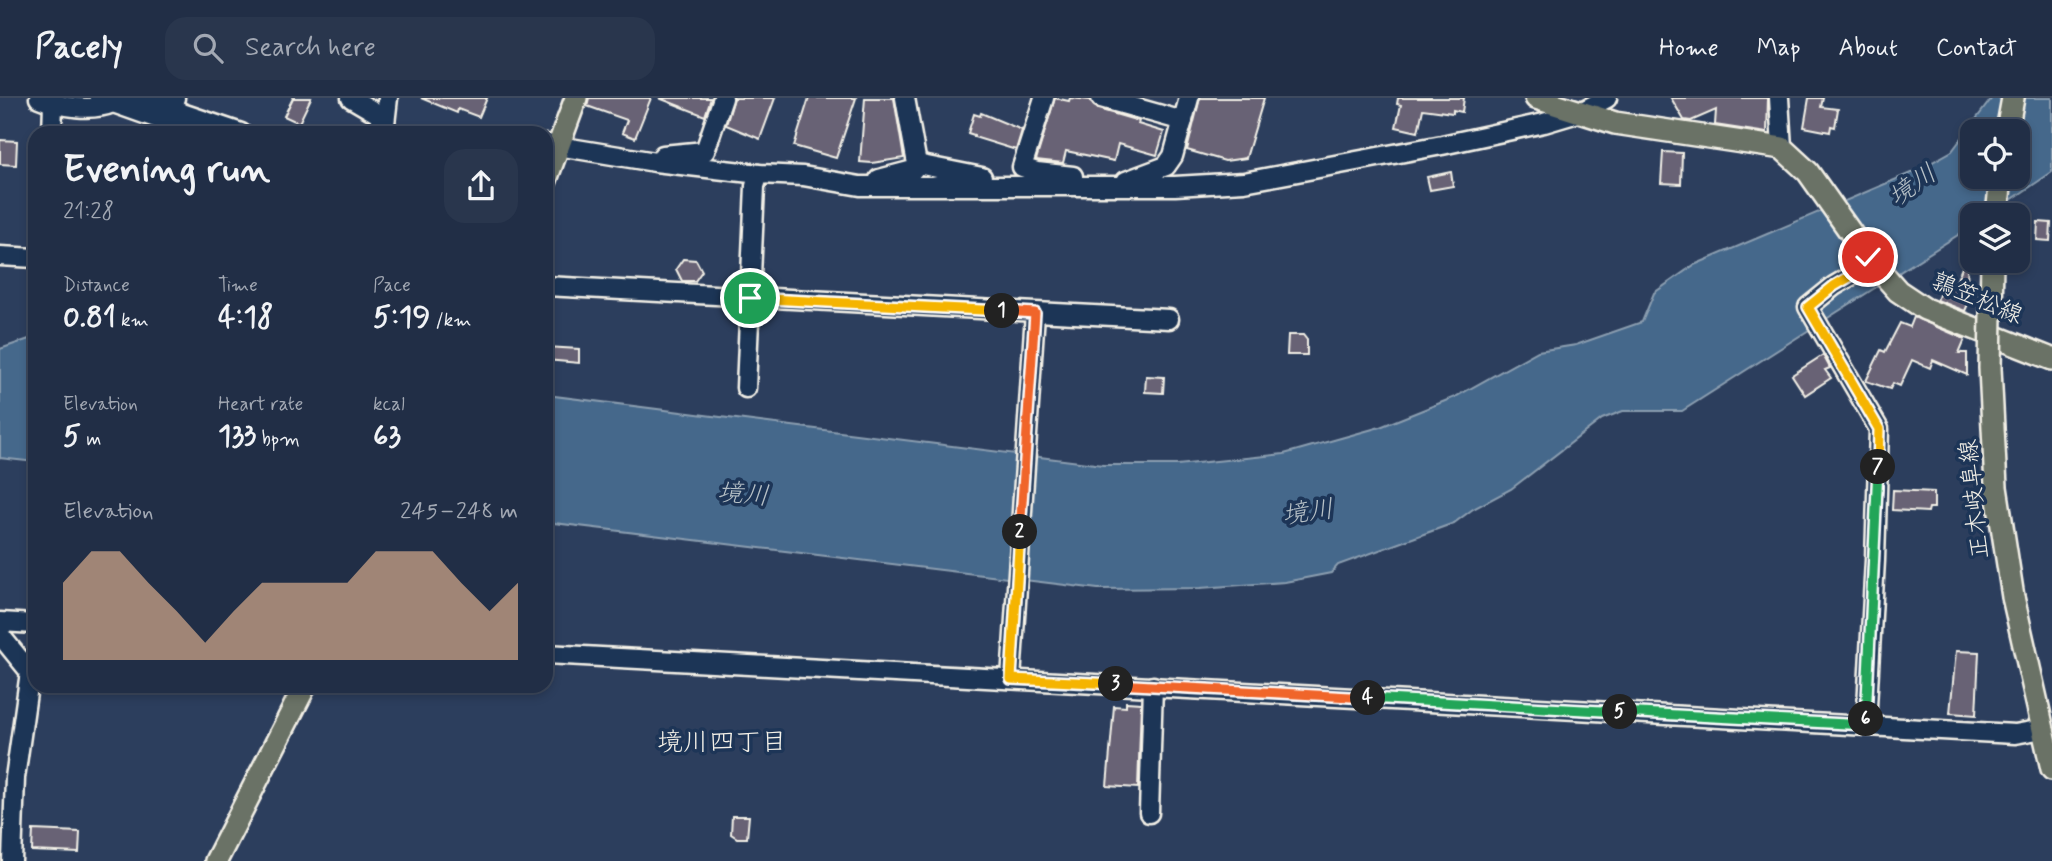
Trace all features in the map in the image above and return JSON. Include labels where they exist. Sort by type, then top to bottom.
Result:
[{"type":"main road","points":[[553,145],[576,98]]},
{"type":"main road","points":[[1536,98],[1615,123],[1782,148]]},
{"type":"main road","points":[[2009,119],[2012,98]]},
{"type":"main road","name":"鶉笠松線","points":[[1782,148],[1808,173],[1871,260],[1898,291],[1925,309],[2052,359]]},
{"type":"main road","name":"正木岐阜線","points":[[1992,273],[1990,368],[1996,487],[2013,597],[2044,695],[2043,729],[2052,769]]},
{"type":"main road","points":[[216,861],[301,693]]},
{"type":"street","points":[[351,98],[385,126]]},
{"type":"street","points":[[385,126],[388,98]]},
{"type":"street","points":[[655,162],[659,155],[705,151],[723,98]]},
{"type":"street","points":[[860,186],[865,181],[894,177],[913,170],[917,164],[905,98]]},
{"type":"street","points":[[1044,98],[1022,167],[1037,172],[1091,180],[1098,186]]},
{"type":"street","points":[[1101,98],[1183,121]]},
{"type":"street","points":[[1118,186],[1166,166],[1173,156],[1189,98]]},
{"type":"street","points":[[553,145],[655,162],[758,174],[803,176],[860,186],[1175,186],[1244,182],[1442,145],[1545,123],[1581,112],[1607,98]]},
{"type":"street","points":[[1779,98],[1782,148]]},
{"type":"street","points":[[113,100],[164,121],[184,126]]},
{"type":"street","points":[[51,126],[46,101],[102,108],[113,100],[173,102],[182,113],[221,126]]},
{"type":"street","points":[[917,164],[954,173],[1008,180],[1006,186]]},
{"type":"street","points":[[746,388],[755,186],[758,174]]},
{"type":"street","points":[[0,256],[28,258]]},
{"type":"street","points":[[1866,725],[1879,429],[1808,307],[1871,260]]},
{"type":"street","points":[[553,286],[1168,319]]},
{"type":"street","points":[[1011,679],[1035,313]]},
{"type":"street","points":[[0,622],[28,624]]},
{"type":"street","points":[[0,635],[28,670]]},
{"type":"street","points":[[553,654],[2015,734],[2043,729]]},
{"type":"street","points":[[12,861],[15,778],[28,686]]},
{"type":"street","points":[[1149,813],[1153,686]]},
{"type":"water","points":[[1992,98],[2052,98],[2052,172],[2030,187],[2030,119],[1976,119]]},
{"type":"water","name":"境川","points":[[1960,140],[1960,189],[2027,189],[2007,203],[1960,203],[1960,234],[1682,411],[1623,411],[1602,419],[1511,489],[1473,509],[1454,523],[1338,565],[1331,573],[1285,582],[1200,588],[1098,589],[553,523],[553,396],[1103,465],[1177,465],[1284,454],[1380,427],[1455,397],[1538,351],[1576,345],[1642,322],[1654,293],[1694,265],[1918,170],[1952,151]]},
{"type":"water","points":[[28,339],[28,461],[0,458],[0,349]]},
{"type":"building","points":[[293,98],[311,98],[299,123],[284,116]]},
{"type":"building","points":[[421,98],[487,98],[479,117],[458,109],[457,113]]},
{"type":"building","points":[[589,98],[651,98],[635,138],[622,133],[627,120],[587,106]]},
{"type":"building","points":[[659,98],[711,98],[705,116]]},
{"type":"building","points":[[734,98],[775,98],[760,139],[726,125]]},
{"type":"building","points":[[809,98],[856,98],[836,158],[794,146]]},
{"type":"building","points":[[865,98],[894,98],[904,158],[860,162]]},
{"type":"building","points":[[1055,98],[1069,101],[1070,98],[1090,100],[1098,109],[1139,121],[1138,124],[1164,132],[1157,155],[1118,144],[1114,161],[1066,151],[1063,163],[1036,160]]},
{"type":"building","points":[[1200,98],[1264,98],[1246,158],[1225,161],[1187,150]]},
{"type":"building","points":[[1398,98],[1464,98],[1462,112],[1423,109],[1418,132],[1396,127],[1401,105],[1397,104]]},
{"type":"building","points":[[1671,98],[1768,98],[1767,133],[1715,125],[1716,110],[1691,121],[1684,120]]},
{"type":"building","points":[[1809,98],[1823,98],[1821,107],[1838,109],[1835,127],[1831,126],[1830,132],[1804,127]]},
{"type":"building","points":[[981,113],[1022,130],[1016,150],[968,133],[974,114],[980,116]]},
{"type":"building","points":[[0,140],[17,141],[16,165],[0,164]]},
{"type":"building","points":[[1663,152],[1682,153],[1681,184],[1661,183]]},
{"type":"building","points":[[1451,172],[1453,186],[1430,190],[1427,177]]},
{"type":"building","points":[[2038,222],[2051,223],[2050,241],[2037,240]]},
{"type":"building","points":[[683,259],[696,260],[702,271],[695,281],[682,281],[676,269]]},
{"type":"building","points":[[1960,273],[1967,273],[1968,304],[1965,311],[1937,300],[1946,278],[1956,282]]},
{"type":"building","points":[[1914,317],[1965,339],[1959,353],[1967,353],[1967,375],[1933,360],[1930,368],[1912,360],[1900,386],[1893,383],[1890,389],[1866,381],[1881,350],[1885,352],[1900,323],[1910,327]]},
{"type":"building","points":[[1288,335],[1303,335],[1307,340],[1307,355],[1287,355]]},
{"type":"building","points":[[553,347],[579,349],[579,363],[553,361]]},
{"type":"building","points":[[1823,355],[1830,368],[1825,370],[1831,378],[1805,395],[1792,375]]},
{"type":"building","points":[[1146,376],[1164,377],[1163,393],[1145,392]]},
{"type":"building","points":[[1893,490],[1934,492],[1934,508],[1929,508],[1928,512],[1892,510]]},
{"type":"building","points":[[1956,651],[1979,652],[1976,715],[1950,713]]},
{"type":"building","points":[[1126,702],[1141,703],[1138,788],[1107,786],[1114,706],[1126,707]]},
{"type":"building","points":[[732,816],[749,816],[747,838],[737,838],[731,834]]},
{"type":"building","points":[[33,830],[80,832],[79,853],[32,851]]},
{"type":"district","name":"境川四丁目","points":[[722,743]]},
{"type":"route","points":[[750,298],[1035,313],[1011,679],[1866,725],[1879,429],[1808,307],[1834,286],[1873,263],[1868,257]]}]
